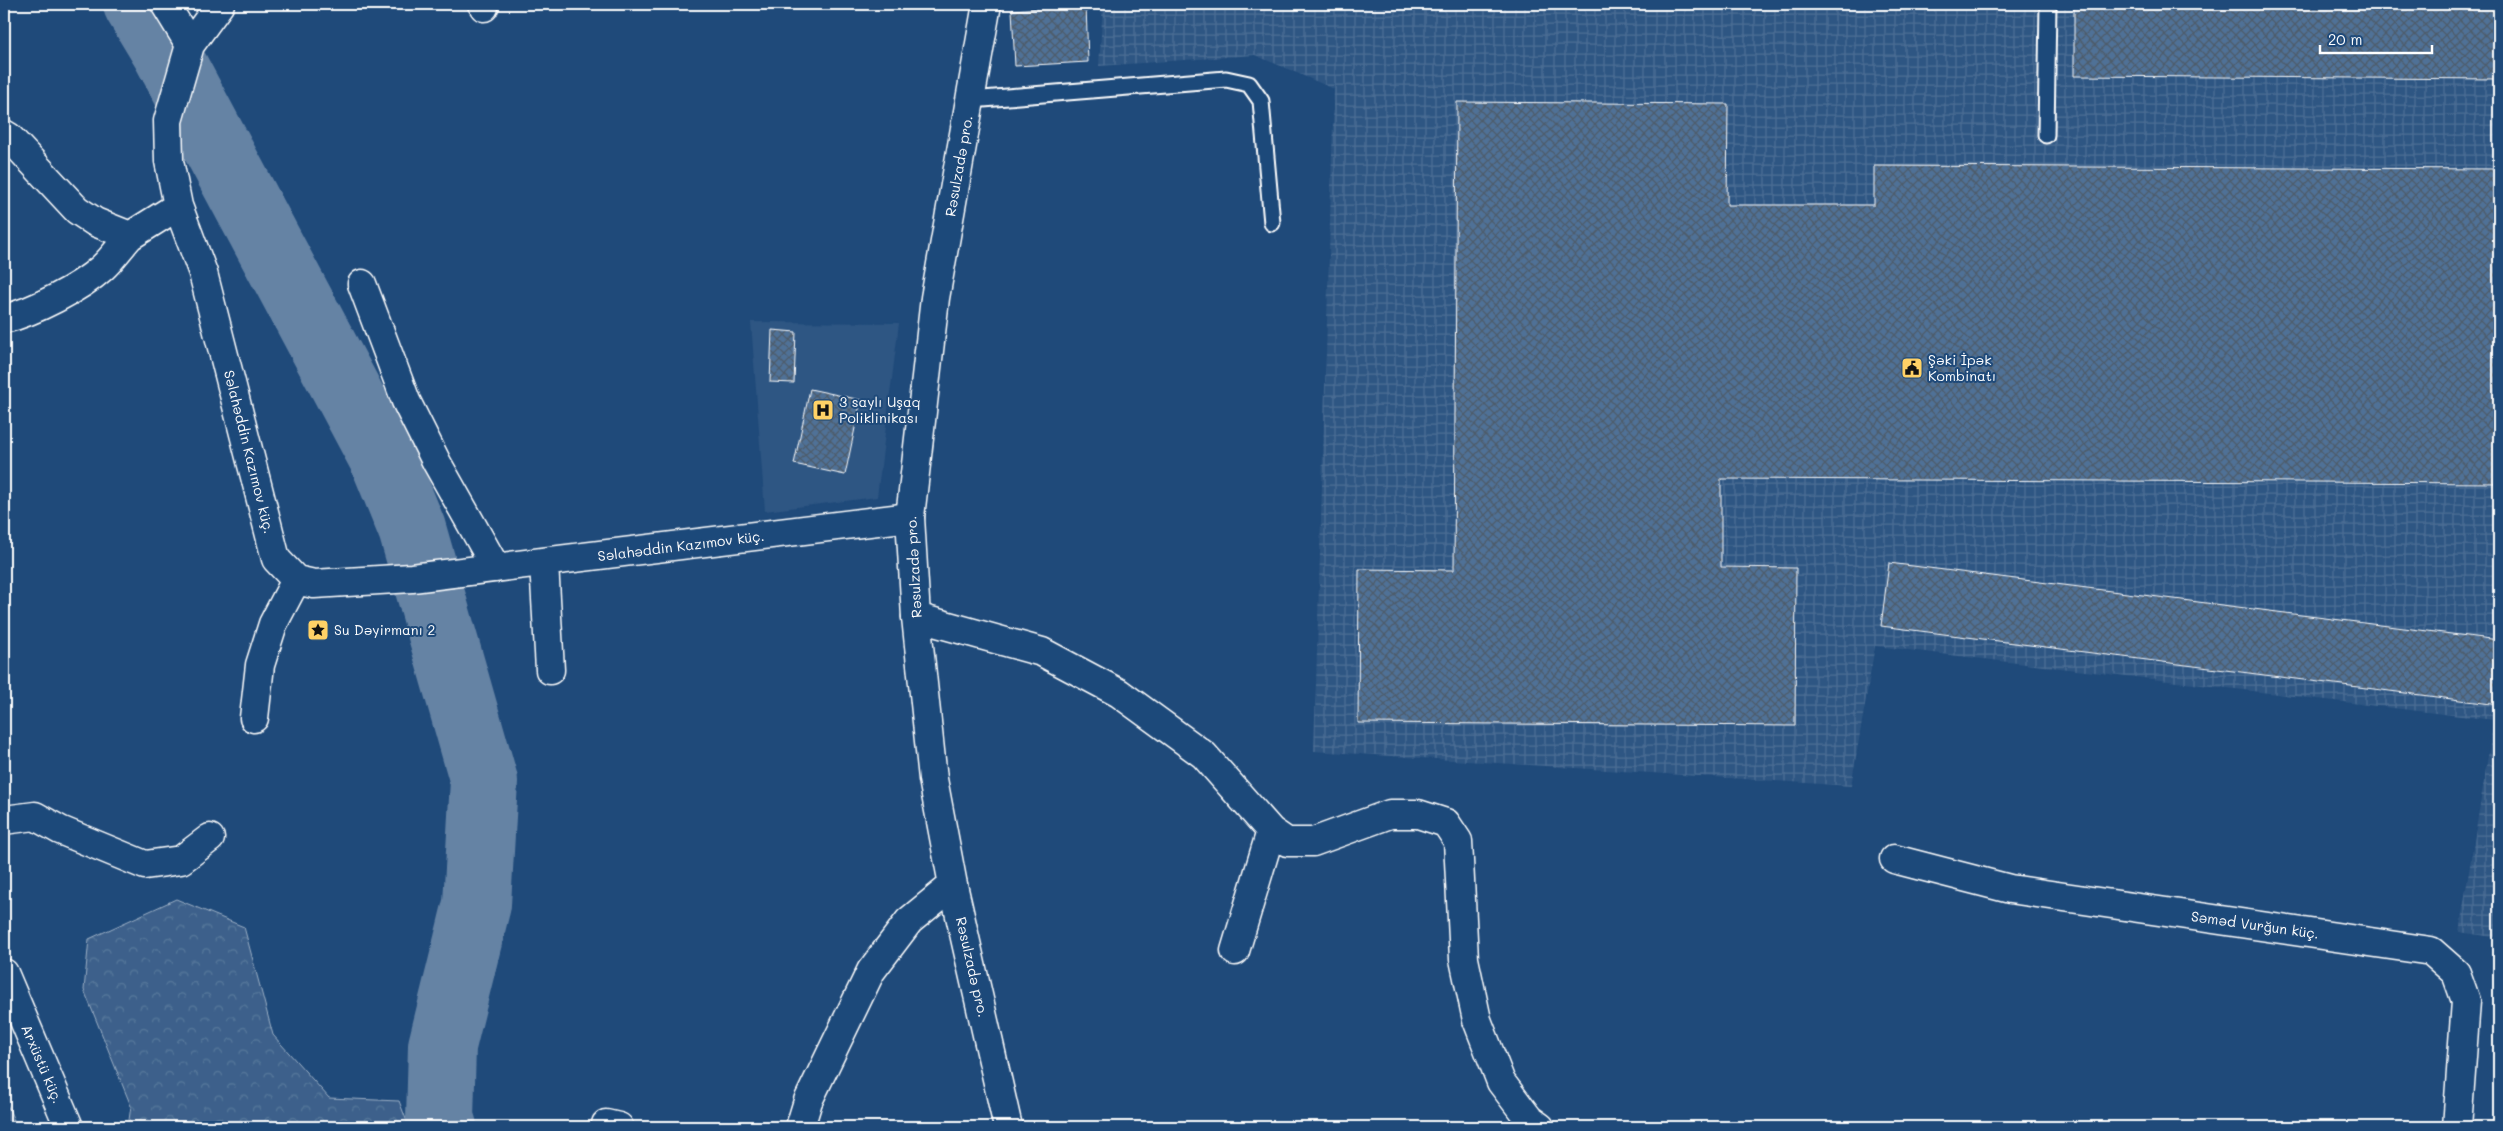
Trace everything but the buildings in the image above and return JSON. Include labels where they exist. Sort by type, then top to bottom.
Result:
[{"type":"street","points":[[165,4],[190,45]]},
{"type":"street","name":"Səlahəddin Kazımov küç.","points":[[220,4],[190,45],[168,121],[169,161],[178,206],[203,273],[276,559],[296,580],[314,584],[412,578],[910,517]]},
{"type":"street","name":"Rəsulzadə pro.","points":[[988,4],[935,298],[910,517],[916,617],[933,779],[953,885],[1008,1127]]},
{"type":"street","points":[[4,134],[9,137],[77,210],[94,222],[130,236]]},
{"type":"street","points":[[4,319],[25,314],[76,286],[102,268],[130,236],[178,206]]},
{"type":"street","points":[[362,284],[406,401],[437,462],[496,568]]},
{"type":"street","points":[[544,563],[550,670]]},
{"type":"street","points":[[254,718],[260,665],[274,624],[296,580]]},
{"type":"street","points":[[916,617],[1042,652],[1119,693],[1204,754],[1271,831],[1287,842],[1313,842],[1390,814],[1418,814],[1446,823],[1458,841],[1464,959],[1477,1020],[1500,1082],[1529,1119],[1540,1127]]},
{"type":"street","points":[[4,820],[35,816],[60,830],[144,865],[181,860],[210,838]]},
{"type":"street","points":[[1235,951],[1271,831]]},
{"type":"street","name":"Səməd Vurğun küç.","points":[[1894,859],[2010,889],[2430,951],[2456,973],[2466,1001],[2458,1127]]},
{"type":"street","points":[[800,1127],[808,1101],[871,971],[909,921],[953,885]]},
{"type":"street","name":"Arxüstü küç.","points":[[4,973],[69,1127]]},
{"type":"lane","points":[[2046,135],[2048,4]]},
{"type":"lane","points":[[971,100],[1226,79],[1249,84],[1261,101],[1272,223]]},
{"type":"shaded area","name":"Şəki İpək Kombinatı","points":[[1103,4],[2499,4],[2499,938],[2459,932],[2494,720],[1875,646],[1851,786],[1314,751],[1334,89],[1255,55],[1099,66]]},
{"type":"shaded area","name":"3 saylı Uşaq Poliklinikası","points":[[751,322],[899,323],[877,497],[765,511]]},
{"type":"green space","points":[[176,899],[244,927],[273,1035],[329,1098],[399,1101],[409,1127],[128,1127],[131,1106],[84,990],[89,939]]},
{"type":"green space","points":[[4,1098],[17,1127],[4,1127]]},
{"type":"waterway","points":[[137,4],[166,52],[384,460],[412,529],[484,781],[477,904],[442,1046],[440,1119],[443,1127]]},
{"type":"place","name":"Şəki İpək Kombinatı","points":[[1912,368]]},
{"type":"place","name":"3 saylı Uşaq Poliklinikası","points":[[823,410]]},
{"type":"place","name":"Su Dəyirmanı 2","points":[[318,630]]}]
